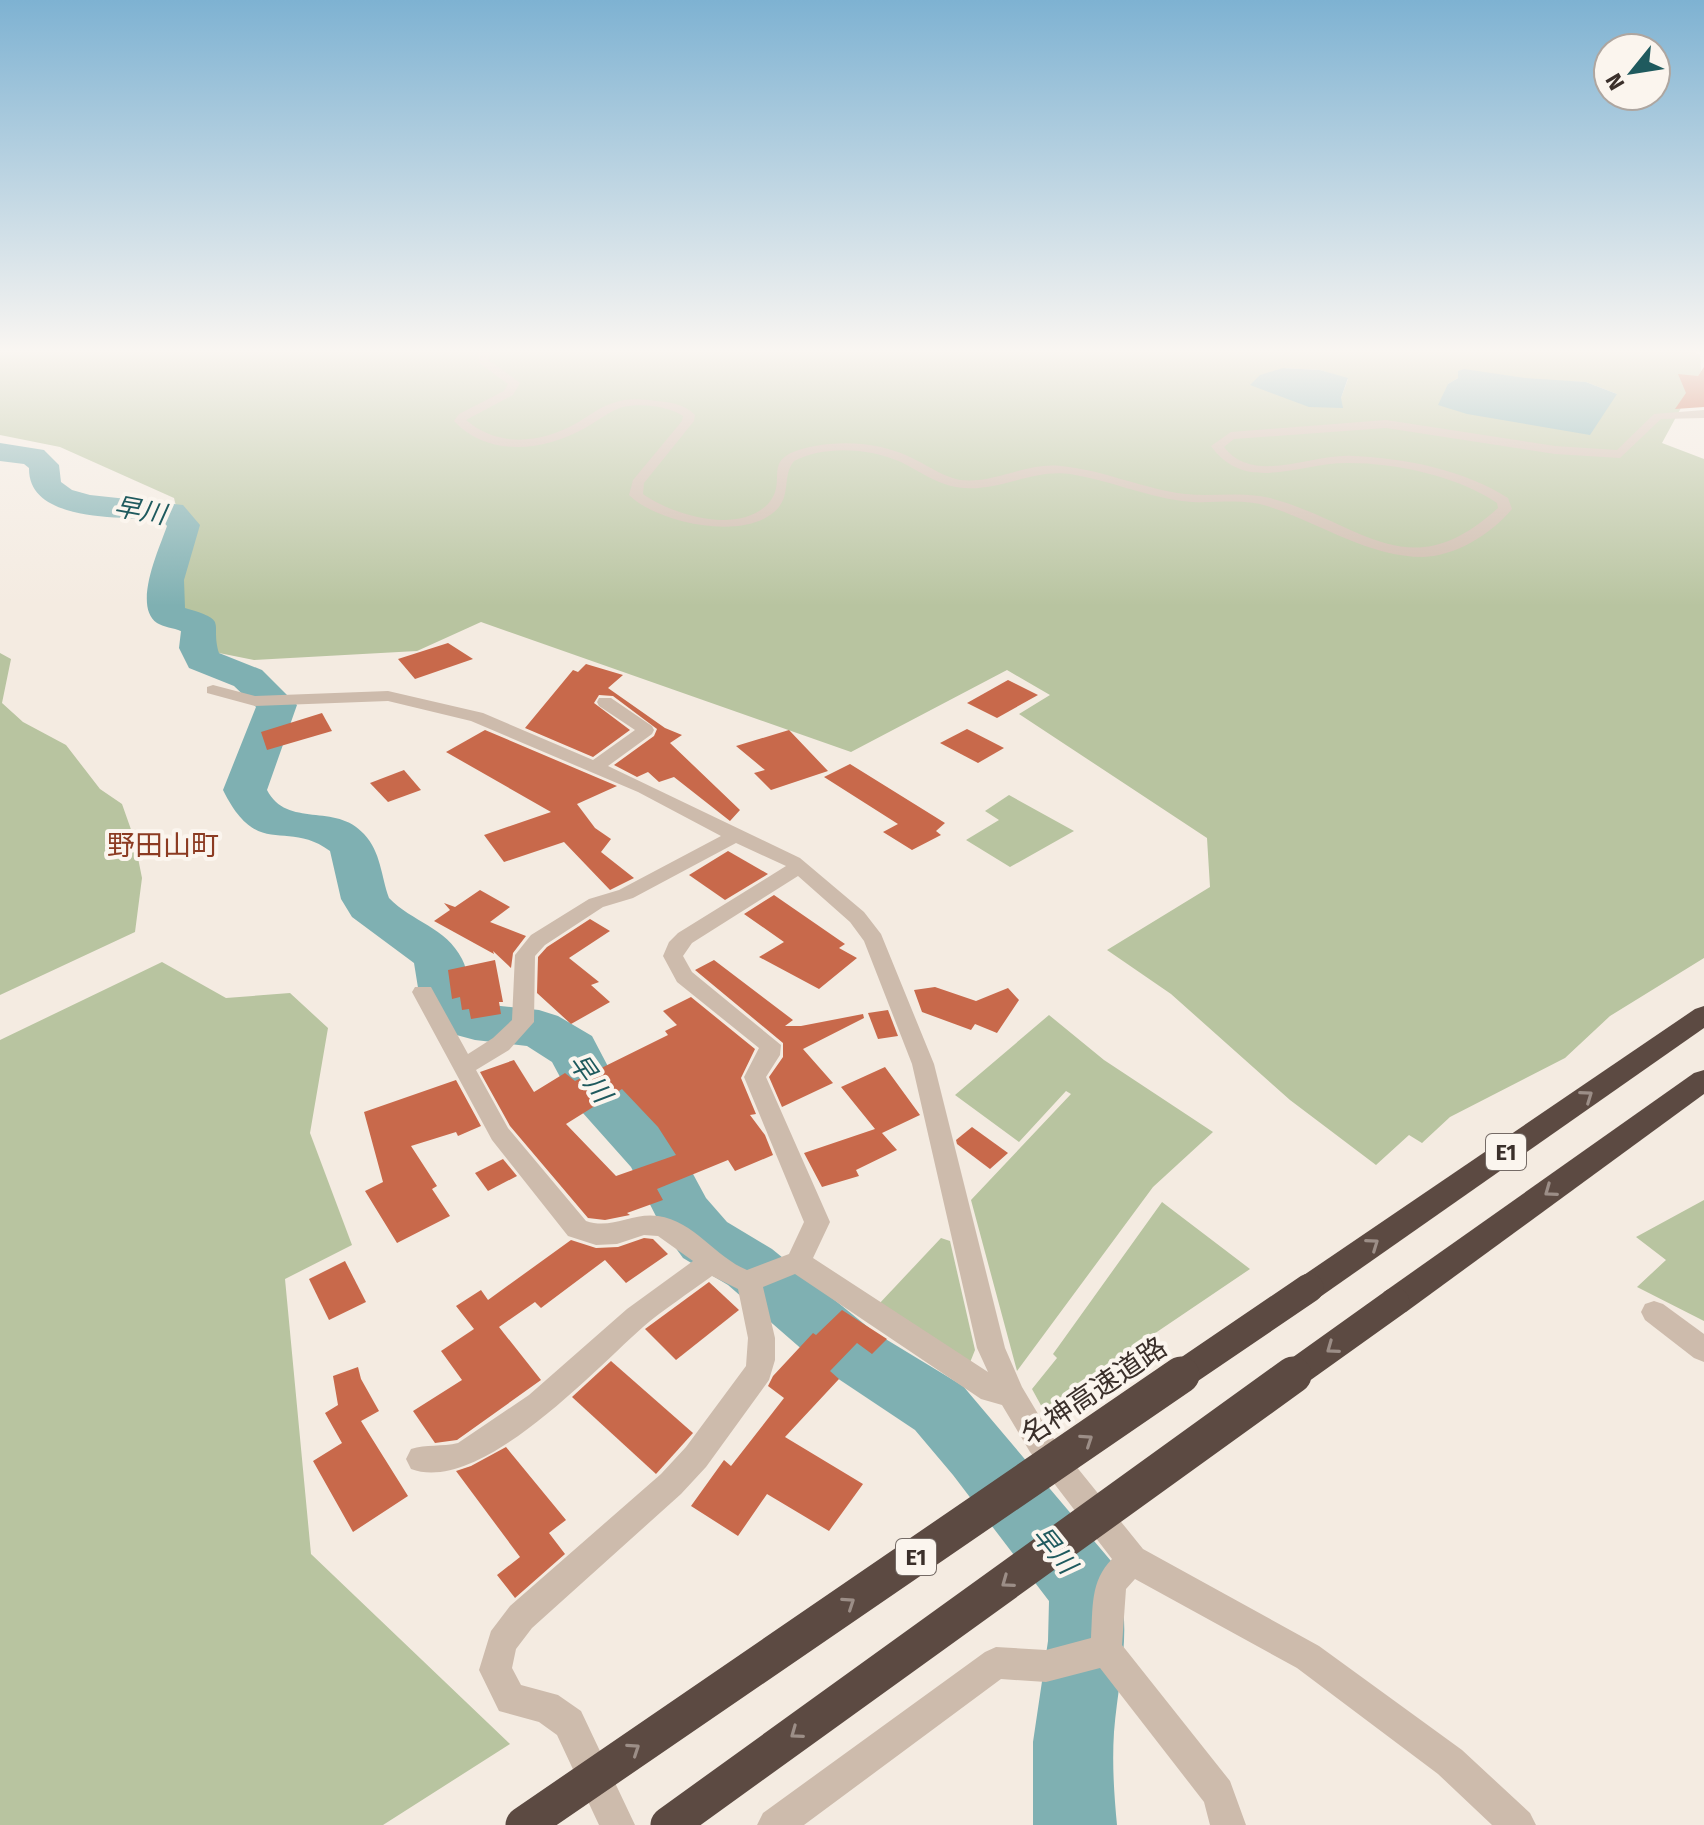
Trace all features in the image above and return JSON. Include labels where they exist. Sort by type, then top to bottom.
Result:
[{"type":"highway","name":"名神高速道路","points":[[524,1825],[1704,1015]]},
{"type":"highway","name":"E1","points":[[669,1825],[1704,1080]]},
{"type":"street","points":[[475,435],[479,439],[508,443],[539,441],[560,435]]},
{"type":"street","points":[[677,435],[638,483],[636,495],[677,518],[696,522],[732,520],[760,514],[773,507],[780,492],[780,473],[789,458],[818,449],[851,448],[900,457],[951,483],[983,484],[1024,472],[1053,469],[1082,472],[1178,497],[1260,500],[1375,543],[1433,552],[1450,548],[1505,509],[1503,501],[1481,486],[1368,461],[1323,460],[1281,470],[1250,468],[1226,457],[1217,446],[1231,436],[1242,435]]},
{"type":"street","points":[[1458,435],[1567,452],[1620,454],[1639,435]]},
{"type":"street","points":[[213,690],[255,701],[388,696],[477,717],[644,788],[735,836],[772,850],[798,867],[857,917],[874,939],[929,1082],[991,1348],[1011,1395],[1040,1443],[1132,1560],[1308,1657],[1450,1762],[1518,1825]]},
{"type":"street","points":[[595,767],[646,730],[605,702]]},
{"type":"street","points":[[465,1066],[519,1027],[525,955],[538,940],[596,903],[626,894],[735,836]]},
{"type":"street","points":[[423,992],[500,1134],[577,1229],[596,1235],[617,1234],[644,1225],[660,1226],[675,1232],[712,1262],[756,1278],[798,1262],[817,1222],[815,1211],[785,1154],[755,1077],[770,1056],[770,1045],[684,977],[673,956],[676,947],[694,932],[798,867]]},
{"type":"street","points":[[421,1459],[444,1460],[465,1454],[539,1404],[636,1317],[712,1262]]},
{"type":"street","points":[[798,1262],[991,1390],[1011,1395]]},
{"type":"street","points":[[617,1825],[569,1723],[546,1707],[511,1699],[495,1670],[502,1642],[521,1617],[679,1475],[696,1457],[759,1371],[763,1358],[756,1278]]},
{"type":"street","points":[[1654,1312],[1704,1350]]},
{"type":"street","points":[[1092,1654],[1111,1582],[1132,1560]]},
{"type":"street","points":[[775,1825],[996,1663],[1046,1666],[1092,1654]]},
{"type":"street","points":[[1092,1654],[1218,1793],[1228,1825]]},
{"type":"green space","points":[[1,435],[1666,435],[1662,443],[1704,459],[1704,958],[1610,1016],[1565,1058],[1450,1117],[1422,1143],[1409,1135],[1376,1165],[1290,1100],[1171,994],[1107,950],[1210,887],[1207,838],[1019,714],[1050,695],[1007,670],[851,752],[481,622],[417,651],[254,660],[209,651],[165,620],[164,575],[185,542],[174,498],[60,447]]},
{"type":"green space","points":[[0,653],[11,659],[2,703],[23,722],[66,745],[100,789],[122,804],[134,838],[142,878],[135,932],[0,995]]},
{"type":"green space","points":[[1009,795],[1074,831],[1010,867],[966,840],[999,820],[985,811]]},
{"type":"green space","points":[[162,962],[226,998],[290,993],[328,1028],[310,1133],[352,1245],[285,1279],[311,1554],[510,1744],[383,1825],[0,1825],[0,1040]]},
{"type":"green space","points":[[1049,1015],[1104,1060],[1213,1132],[1153,1187],[1017,1371],[971,1200],[1071,1094],[1066,1091],[1019,1142],[955,1095]]},
{"type":"green space","points":[[1704,1200],[1704,1321],[1637,1287],[1666,1260],[1636,1237]]},
{"type":"green space","points":[[1162,1202],[1250,1269],[1043,1409],[1032,1389],[1057,1358],[1053,1354]]},
{"type":"green space","points":[[941,1238],[950,1241],[975,1350],[969,1365],[878,1305]]},
{"type":"building","points":[[448,643],[473,659],[415,679],[398,659]]},
{"type":"building","points":[[586,664],[623,675],[608,688],[665,728],[682,735],[670,743],[740,810],[730,821],[674,777],[659,782],[648,772],[637,777],[614,765],[654,736],[657,729],[613,696],[599,695],[594,703],[630,730],[593,757],[525,728],[573,670],[578,672]]},
{"type":"building","points":[[1008,680],[1038,695],[997,718],[967,703]]},
{"type":"building","points":[[322,713],[332,731],[267,750],[261,732]]},
{"type":"building","points":[[967,729],[1004,748],[978,763],[940,743]]},
{"type":"building","points":[[485,730],[617,786],[577,804],[595,828],[611,839],[601,852],[634,878],[610,890],[564,842],[504,862],[484,835],[551,812],[446,752]]},
{"type":"building","points":[[789,730],[828,771],[771,790],[754,773],[765,770],[736,746]]},
{"type":"building","points":[[850,764],[945,823],[936,831],[941,835],[912,850],[883,832],[898,824],[824,777]]},
{"type":"building","points":[[404,770],[421,790],[388,802],[370,783]]},
{"type":"building","points":[[728,851],[768,874],[725,900],[689,875]]},
{"type":"building","points":[[480,890],[510,907],[490,922],[526,936],[513,953],[511,968],[493,951],[494,954],[434,921],[450,910],[444,903],[455,907]]},
{"type":"building","points":[[774,895],[845,944],[839,948],[857,958],[819,989],[759,957],[784,942],[744,914]]},
{"type":"building","points":[[590,919],[610,931],[569,958],[599,982],[591,985],[610,1002],[571,1024],[537,993],[538,957],[547,947]]},
{"type":"building","points":[[495,960],[503,1002],[499,1002],[501,1014],[471,1019],[469,1009],[462,1010],[460,997],[452,999],[448,970]]},
{"type":"building","points":[[714,960],[793,1020],[785,1026],[801,1026],[863,1014],[864,1018],[803,1049],[833,1083],[782,1107],[769,1077],[783,1057],[783,1043],[695,970]]},
{"type":"building","points":[[935,987],[976,1001],[1008,988],[1019,1000],[997,1033],[975,1024],[971,1030],[922,1012],[914,990]]},
{"type":"building","points":[[691,997],[755,1049],[741,1078],[756,1114],[750,1115],[765,1135],[773,1155],[735,1171],[728,1160],[657,1189],[663,1200],[627,1213],[630,1215],[605,1220],[588,1218],[510,1126],[480,1072],[514,1060],[534,1092],[565,1073],[575,1081],[668,1035],[665,1031],[677,1025],[663,1011]],"holes":[[[622,1089],[658,1127],[676,1155],[616,1176],[566,1124]]]},
{"type":"building","points":[[888,1010],[898,1036],[878,1039],[868,1013]]},
{"type":"building","points":[[885,1067],[920,1115],[882,1133],[897,1150],[856,1170],[859,1176],[822,1187],[804,1153],[875,1129],[841,1087]]},
{"type":"building","points":[[456,1080],[481,1126],[458,1136],[456,1132],[411,1146],[437,1186],[432,1189],[450,1216],[397,1243],[365,1191],[383,1182],[364,1112]]},
{"type":"building","points":[[972,1127],[1008,1153],[990,1169],[957,1144],[956,1140]]},
{"type":"building","points":[[503,1159],[517,1176],[488,1191],[475,1173]]},
{"type":"building","points":[[644,1238],[653,1239],[668,1254],[626,1283],[605,1260],[541,1308],[535,1302],[499,1327],[541,1380],[457,1440],[435,1443],[413,1411],[462,1380],[441,1351],[474,1329],[456,1306],[481,1290],[488,1300],[571,1240],[596,1248],[618,1247]]},
{"type":"building","points":[[345,1261],[366,1302],[329,1320],[309,1279]]},
{"type":"building","points":[[709,1282],[739,1310],[676,1360],[645,1329]]},
{"type":"building","points":[[842,1310],[887,1339],[872,1354],[857,1343],[830,1371],[839,1379],[785,1437],[863,1484],[829,1531],[767,1494],[738,1536],[691,1506],[724,1460],[731,1466],[784,1398],[768,1386],[773,1376],[813,1333],[816,1335]]},
{"type":"building","points":[[611,1361],[693,1433],[656,1474],[572,1397]]},
{"type":"building","points":[[358,1367],[361,1379],[379,1411],[361,1421],[408,1496],[353,1532],[313,1461],[342,1443],[325,1413],[338,1405],[333,1376]]},
{"type":"building","points":[[506,1447],[566,1520],[549,1533],[565,1554],[515,1598],[497,1575],[520,1557],[456,1471]]},
{"type":"waterway","name":"早川","points":[[0,452],[33,456],[44,465],[48,487],[61,497],[75,502],[172,512],[184,525],[166,580],[169,615],[200,627],[198,648],[202,660],[248,678],[277,705],[245,790],[254,807],[265,818],[278,823],[320,828],[334,832],[347,842],[355,856],[362,891],[369,906],[384,920],[422,943],[437,958],[445,1000],[452,1016],[475,1022],[539,1029],[573,1050],[593,1089],[653,1153],[685,1215],[705,1240],[750,1267],[851,1352],[939,1408],[978,1452],[1085,1587],[1087,1641],[1072,1754],[1075,1825]]},
{"type":"district","name":"野田山町","points":[[163,845]]}]
